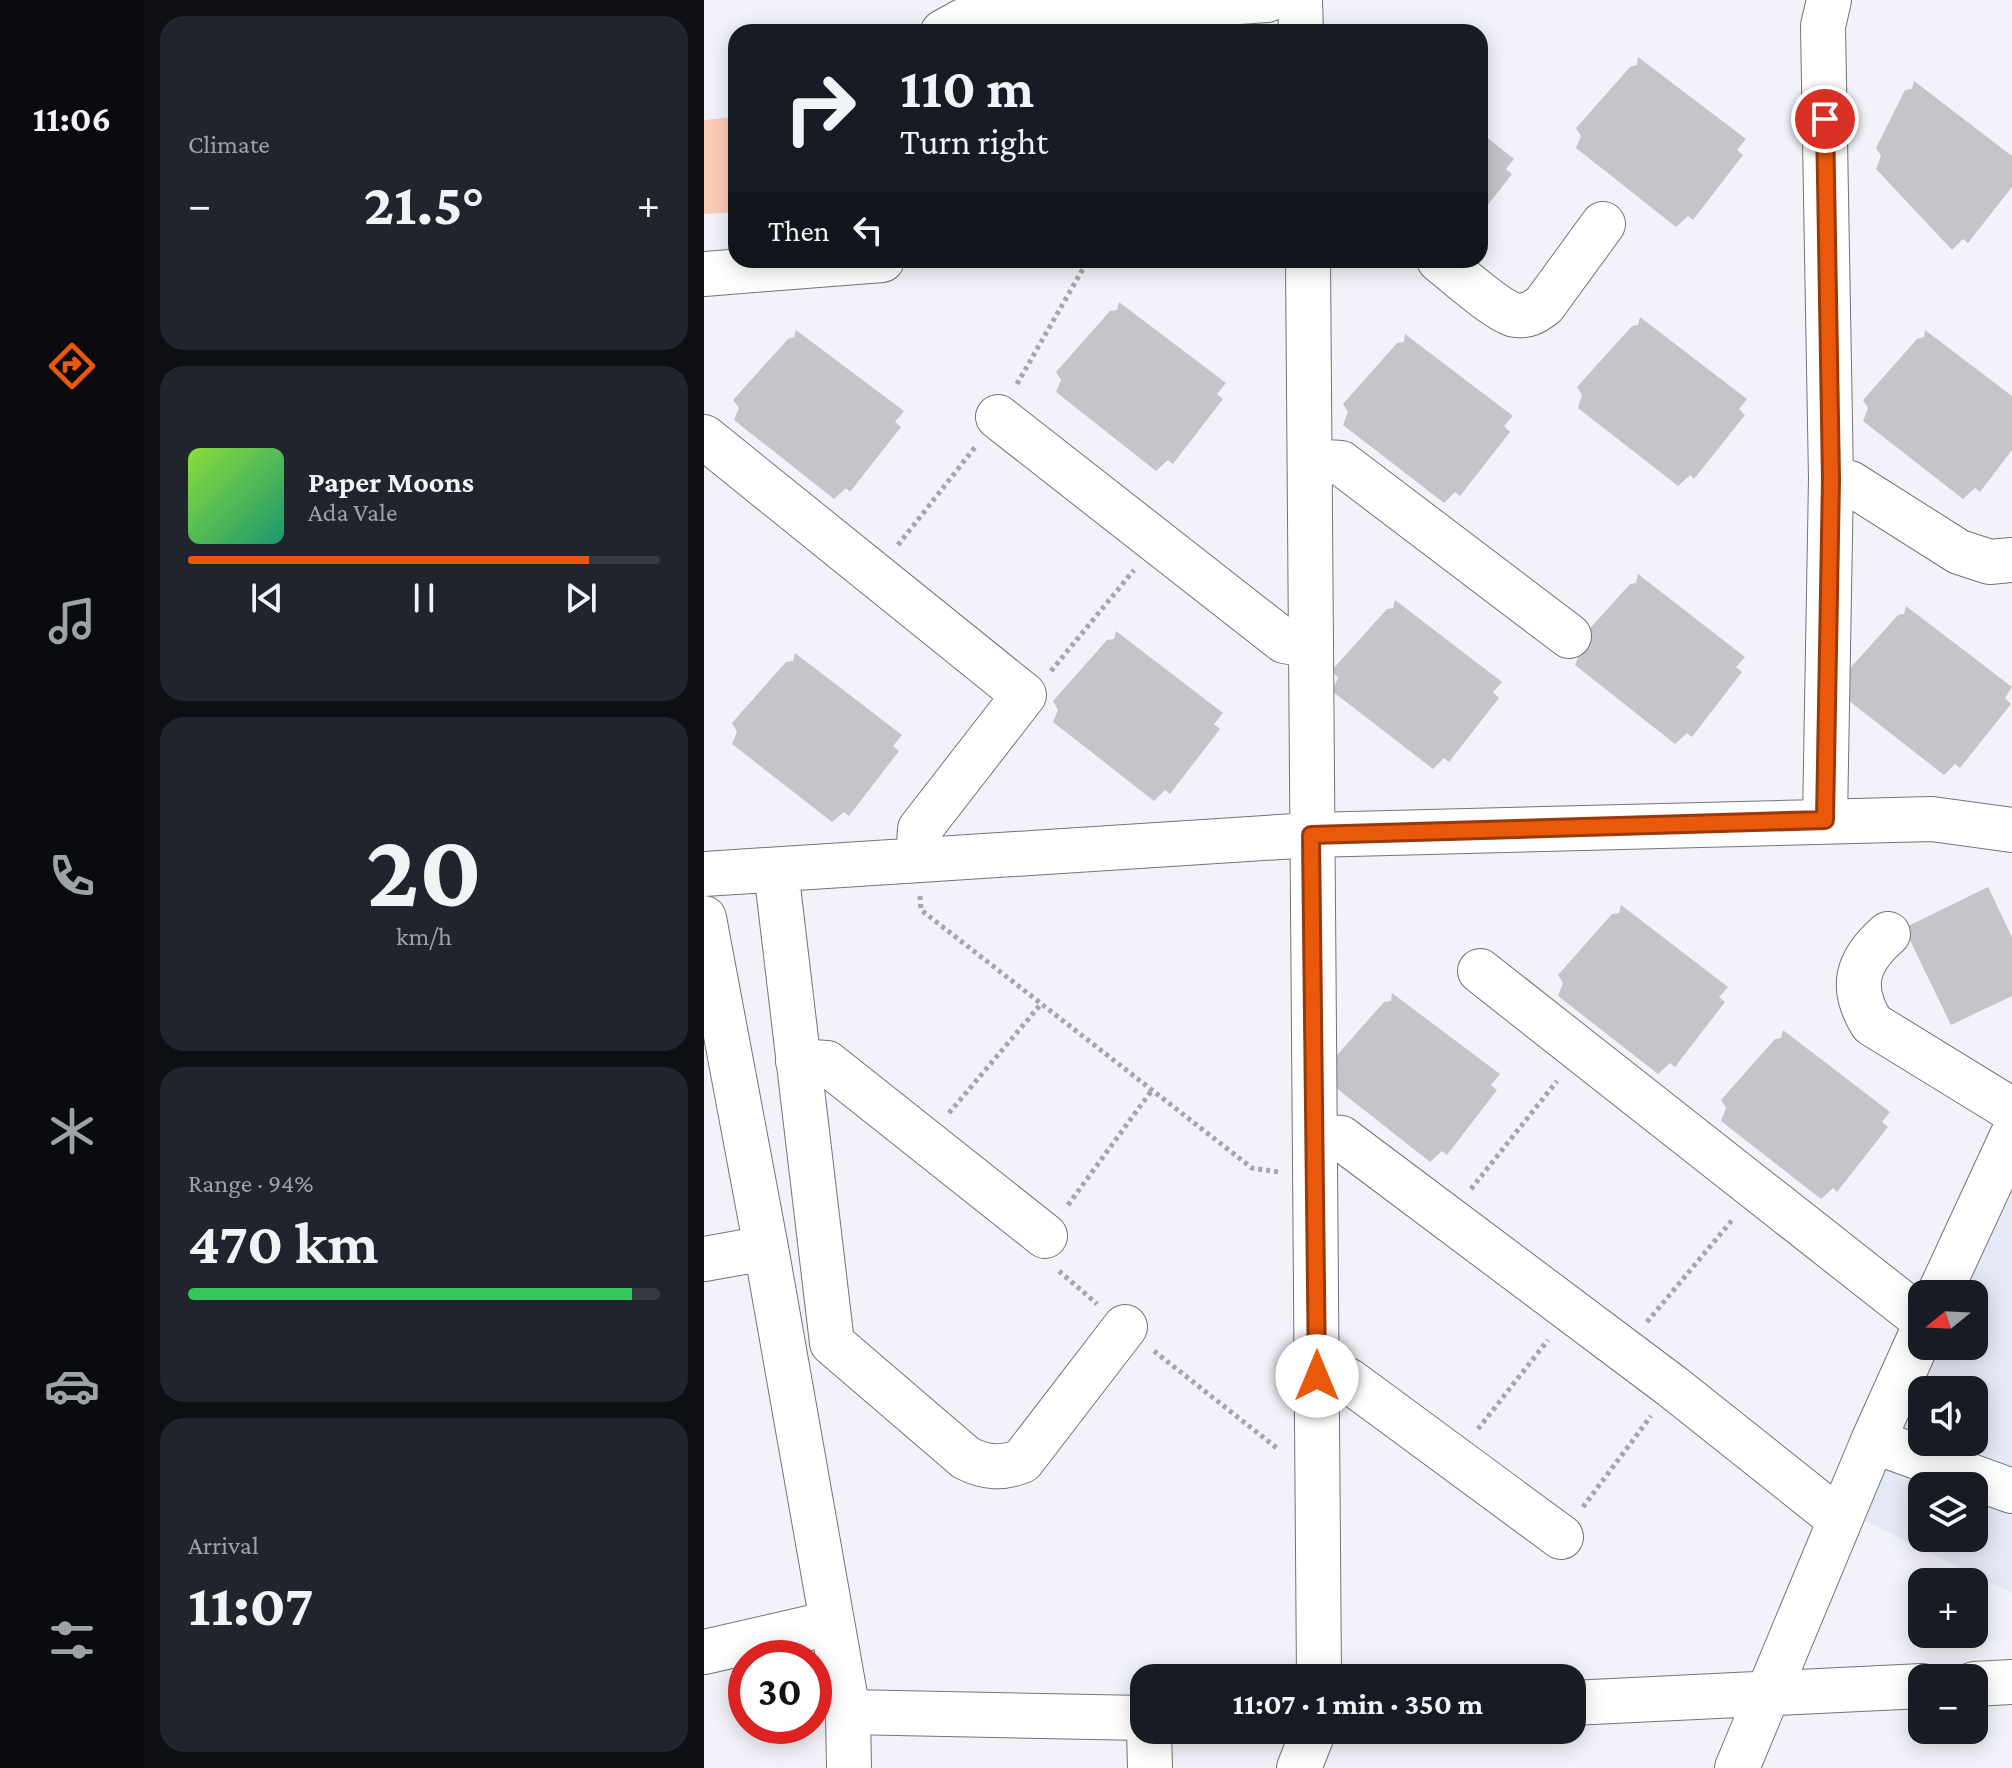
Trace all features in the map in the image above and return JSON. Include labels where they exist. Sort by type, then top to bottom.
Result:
[{"type":"street","points":[[958,24],[963,21],[1267,0]]},
{"type":"street","points":[[1300,0],[1301,24]]},
{"type":"street","points":[[1825,820],[1831,479],[1823,26],[1829,0]]},
{"type":"street","points":[[1450,268],[1509,313],[1526,315],[1544,305],[1603,224]]},
{"type":"street","points":[[704,274],[780,268]]},
{"type":"street","points":[[1308,268],[1319,1664]]},
{"type":"street","points":[[998,417],[1284,641],[1311,646]]},
{"type":"street","points":[[704,437],[1024,695],[920,829],[918,860]]},
{"type":"street","points":[[1311,461],[1341,463],[1569,636]]},
{"type":"street","points":[[1831,479],[1850,483],[1959,552],[1990,562],[2012,560]]},
{"type":"street","points":[[704,874],[1311,835],[1932,819],[2012,830]]},
{"type":"street","points":[[776,870],[832,1343],[966,1458],[980,1465],[996,1467],[1022,1461],[1125,1327]]},
{"type":"street","points":[[704,918],[848,1712],[849,1768]]},
{"type":"street","points":[[1888,934],[1870,950],[1860,975],[1861,1002],[1872,1024],[2012,1110]]},
{"type":"street","points":[[1480,971],[1908,1308]]},
{"type":"street","points":[[798,1061],[827,1063],[1045,1236]]},
{"type":"street","points":[[1945,1280],[2012,1136]]},
{"type":"street","points":[[1316,1157],[1341,1138],[1673,1387],[1840,1520]]},
{"type":"street","points":[[704,1259],[766,1248]]},
{"type":"street","points":[[1737,1768],[1909,1360]]},
{"type":"street","points":[[1317,1376],[1348,1380],[1561,1537]]},
{"type":"street","points":[[1873,1441],[2012,1491]]},
{"type":"street","points":[[704,1652],[831,1623]]},
{"type":"street","points":[[1988,1683],[2012,1682]]},
{"type":"street","points":[[1586,1702],[1908,1687]]},
{"type":"street","points":[[848,1712],[1130,1718]]},
{"type":"street","points":[[1149,1744],[1150,1768]]},
{"type":"street","points":[[1299,1768],[1308,1744]]},
{"type":"path","points":[[1024,695],[1038,686],[1157,542]]},
{"type":"path","points":[[918,860],[921,910],[1252,1168],[1316,1157]]},
{"type":"path","points":[[925,1141],[1041,1004]]},
{"type":"path","points":[[1448,1218],[1582,1050]]},
{"type":"path","points":[[1152,1090],[1045,1236],[1042,1257],[1278,1449],[1318,1459]]},
{"type":"path","points":[[1623,1350],[1758,1188]]},
{"type":"path","points":[[1455,1458],[1571,1311]]},
{"type":"path","points":[[1561,1537],[1673,1387]]},
{"type":"shaded area","points":[[728,118],[728,212],[704,214],[704,120]]},
{"type":"shaded area","points":[[2012,1158],[2012,1593],[1988,1581],[1988,1568],[1961,1568],[1928,1552],[1988,1552],[1988,1472],[1908,1472],[1908,1542],[1861,1519],[1908,1406],[1908,1456],[1988,1456],[1988,1376],[1921,1376],[1927,1360],[1988,1360],[1988,1280],[1961,1280]]},
{"type":"building","points":[[1638,57],[1746,139],[1737,150],[1743,155],[1693,220],[1688,216],[1676,227],[1576,148],[1581,136],[1576,128],[1630,67],[1637,65]]},
{"type":"building","points":[[1914,81],[2012,156],[2012,187],[1968,243],[1963,239],[1952,250],[1876,169],[1881,156],[1876,148],[1905,90],[1912,89]]},
{"type":"building","points":[[1488,138],[1514,159],[1506,169],[1512,174],[1488,205]]},
{"type":"building","points":[[1119,302],[1226,383],[1217,394],[1223,399],[1173,464],[1168,460],[1156,471],[1056,392],[1061,380],[1056,372],[1110,311],[1117,310]]},
{"type":"building","points":[[1640,317],[1747,399],[1739,409],[1745,415],[1694,479],[1690,475],[1678,486],[1578,408],[1582,395],[1577,387],[1632,326],[1638,325]]},
{"type":"building","points":[[796,330],[904,411],[895,422],[901,427],[850,492],[846,488],[834,499],[734,420],[739,408],[733,400],[788,339],[794,337]]},
{"type":"building","points":[[1925,330],[2012,396],[2012,450],[1980,492],[1975,488],[1963,499],[1863,421],[1868,408],[1863,400],[1917,339],[1924,337]]},
{"type":"building","points":[[1405,334],[1513,416],[1504,426],[1510,432],[1460,496],[1455,492],[1444,503],[1343,425],[1348,412],[1343,404],[1397,343],[1404,342]]},
{"type":"building","points":[[1638,574],[1745,657],[1736,667],[1742,672],[1692,737],[1687,733],[1675,744],[1575,665],[1580,653],[1575,645],[1630,584],[1636,583]]},
{"type":"building","points":[[1395,600],[1502,682],[1493,692],[1499,698],[1449,762],[1444,758],[1433,769],[1332,691],[1338,678],[1332,670],[1387,609],[1393,608]]},
{"type":"building","points":[[1906,606],[2012,687],[2005,698],[2011,704],[1960,768],[1955,764],[1944,775],[1844,697],[1843,676],[1898,615],[1904,614]]},
{"type":"building","points":[[1116,631],[1223,713],[1214,724],[1220,729],[1170,794],[1165,790],[1154,801],[1053,722],[1058,710],[1053,701],[1107,640],[1114,639]]},
{"type":"building","points":[[795,653],[902,735],[893,746],[899,751],[849,816],[844,812],[832,822],[732,744],[737,732],[732,723],[786,662],[793,661]]},
{"type":"building","points":[[1988,887],[2012,937],[2012,996],[1951,1025],[1904,928]]},
{"type":"building","points":[[1621,905],[1728,987],[1719,997],[1725,1002],[1675,1067],[1670,1063],[1658,1074],[1558,996],[1563,983],[1558,975],[1612,914],[1619,913]]},
{"type":"building","points":[[1392,993],[1500,1074],[1491,1085],[1497,1090],[1447,1155],[1442,1151],[1430,1162],[1330,1083],[1330,1063],[1384,1002],[1391,1001]]},
{"type":"building","points":[[1783,1030],[1890,1112],[1882,1122],[1888,1127],[1837,1192],[1833,1188],[1821,1199],[1721,1121],[1726,1108],[1721,1100],[1775,1039],[1781,1038]]},
{"type":"route","points":[[1317,1376],[1311,835],[1825,820],[1831,566],[1825,119]]}]
